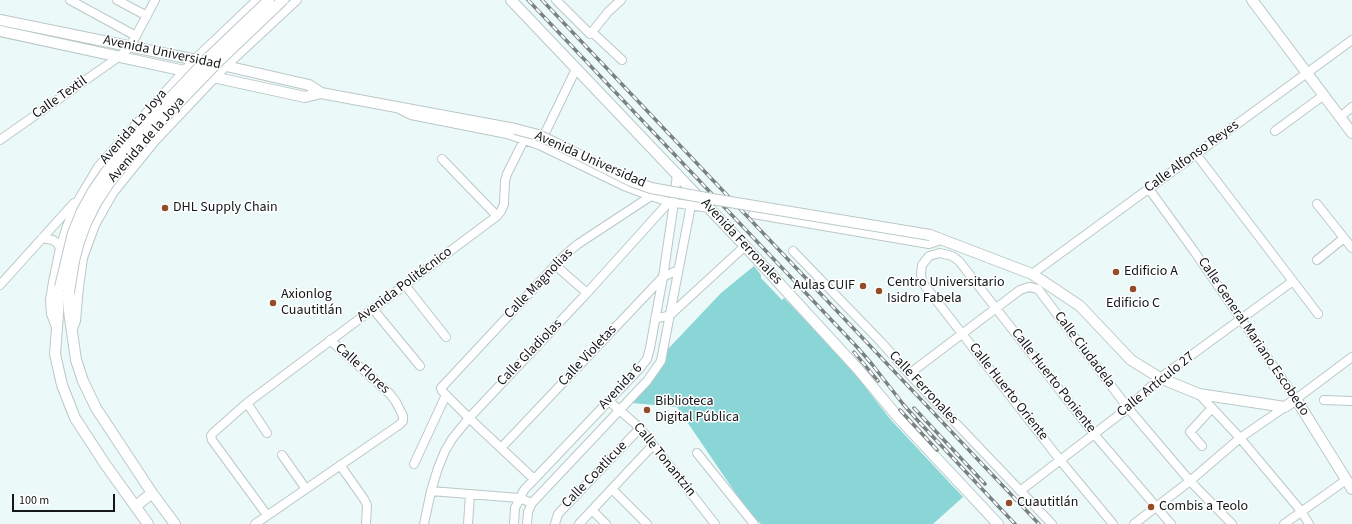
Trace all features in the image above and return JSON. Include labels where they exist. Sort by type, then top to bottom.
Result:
[{"type":"main road","name":"Avenida de la Joya","points":[[148,524],[105,464],[75,418],[62,385],[55,354],[60,287],[73,233],[82,211],[106,172],[143,127],[208,58],[270,0]]},
{"type":"main road","name":"Avenida de la Joya","points":[[175,524],[152,493],[96,408],[83,381],[76,360],[69,311],[69,292],[74,261],[86,223],[96,203],[109,183],[151,131],[219,61],[283,0]]},
{"type":"main road","name":"Avenida Ferronales","points":[[510,0],[691,189],[711,204],[745,246],[857,368],[896,416],[998,524]]},
{"type":"main road","points":[[1252,0],[1352,133]]},
{"type":"main road","name":"Avenida Universidad","points":[[0,20],[226,66],[309,85],[321,93],[397,108],[515,128],[555,143],[631,181],[651,188],[711,204]]},
{"type":"main road","name":"Avenida Universidad","points":[[0,31],[305,97],[321,93]]},
{"type":"main road","points":[[711,204],[930,235],[1032,274],[1080,306],[1131,360],[1160,378],[1199,394],[1285,406],[1296,399]]},
{"type":"main road","name":"Calle General Mariano Escobedo","points":[[1296,399],[1352,489]]},
{"type":"main road","points":[[136,506],[152,493]]},
{"type":"street","points":[[70,0],[136,36]]},
{"type":"street","points":[[117,0],[147,16]]},
{"type":"street","name":"Calle Textil","points":[[0,140],[120,56],[130,47],[155,0]]},
{"type":"street","name":"Avenida La Joya","points":[[56,328],[51,314],[50,300],[60,248],[67,226],[80,197],[98,168],[137,123],[194,60],[257,0]]},
{"type":"street","name":"Avenida La Joya","points":[[72,332],[76,321],[78,287],[83,258],[95,225],[113,193],[155,141],[226,66],[297,0]]},
{"type":"street","points":[[556,0],[622,60]]},
{"type":"street","points":[[591,33],[608,12],[621,0]]},
{"type":"street","name":"Calle Alfonso Reyes","points":[[1032,274],[1352,40]]},
{"type":"street","points":[[546,131],[576,68]]},
{"type":"street","points":[[1275,131],[1324,95]]},
{"type":"street","points":[[1340,117],[1352,107]]},
{"type":"street","name":"Avenida Universidad","points":[[397,108],[411,115],[507,134],[540,145],[624,186],[651,196],[671,202],[691,205],[711,204]]},
{"type":"street","points":[[442,159],[497,216],[504,204],[505,181],[507,174],[524,140]]},
{"type":"street","points":[[1196,154],[1318,314]]},
{"type":"street","name":"Avenida 6","points":[[514,524],[515,508],[524,490],[647,359],[663,276],[671,202],[677,173]]},
{"type":"street","name":"Avenida 6","points":[[527,524],[528,512],[532,503],[647,381],[660,361],[691,205],[691,189]]},
{"type":"street","name":"Calle General Mariano Escobedo","points":[[1149,189],[1194,251],[1240,320],[1296,399]]},
{"type":"street","name":"Calle Magnolias","points":[[414,464],[444,391],[555,265],[578,244],[651,196]]},
{"type":"street","points":[[0,285],[80,197]]},
{"type":"street","name":"Calle Gladiolas","points":[[424,524],[431,491],[445,451],[452,439],[469,418],[587,294],[671,202]]},
{"type":"street","points":[[1317,204],[1352,248]]},
{"type":"street","points":[[753,214],[929,244],[942,240]]},
{"type":"street","name":"Avenida Politécnico","points":[[267,515],[212,440],[211,436],[213,433],[247,403],[497,216]]},
{"type":"street","points":[[42,238],[52,240],[57,243],[60,248]]},
{"type":"street","points":[[1317,260],[1344,238]]},
{"type":"street","points":[[655,319],[670,315],[745,246]]},
{"type":"street","name":"Calle Ferronales","points":[[793,251],[881,342],[909,374],[1052,524]]},
{"type":"street","name":"Calle Huerto Poniente","points":[[929,256],[940,253],[952,256],[959,260],[1094,434],[1171,524]]},
{"type":"street","name":"Calle Huerto Oriente","points":[[929,256],[922,265],[922,282],[1060,460],[1113,524]]},
{"type":"street","points":[[555,265],[587,294]]},
{"type":"street","name":"Calle Violetas","points":[[501,448],[663,276],[678,270]]},
{"type":"street","name":"Calle Artículo 27","points":[[1020,491],[1128,408],[1160,378],[1293,281]]},
{"type":"street","points":[[405,285],[446,337]]},
{"type":"street","name":"Calle Ciudadela","points":[[996,308],[1020,290],[1029,287],[1038,289],[1128,408],[1190,481],[1232,524]]},
{"type":"street","points":[[909,374],[996,308]]},
{"type":"street","points":[[373,309],[420,366]]},
{"type":"street","name":"Calle Flores","points":[[330,340],[390,394],[403,416],[399,425],[340,465]]},
{"type":"street","points":[[1296,399],[1352,357]]},
{"type":"street","points":[[444,391],[469,418],[534,479]]},
{"type":"street","points":[[1199,394],[1240,438],[1301,511],[1309,524]]},
{"type":"street","points":[[1324,400],[1352,401]]},
{"type":"street","name":"Calle Tonantzin","points":[[609,401],[640,428],[715,524]]},
{"type":"street","points":[[247,403],[267,433]]},
{"type":"street","points":[[1134,524],[1190,481],[1240,438],[1285,406]]},
{"type":"street","points":[[1202,446],[1190,432],[1212,408]]},
{"type":"street","name":"Calle Coatlicue","points":[[555,524],[558,514],[640,428]]},
{"type":"street","points":[[579,524],[653,445]]},
{"type":"street","points":[[697,453],[751,523]]},
{"type":"street","points":[[282,455],[306,489]]},
{"type":"street","points":[[255,524],[340,465],[367,505],[366,524]]},
{"type":"street","points":[[1284,524],[1346,480]]},
{"type":"street","points":[[612,489],[647,524]]},
{"type":"street","points":[[431,491],[519,498],[532,503]]},
{"type":"street","points":[[468,524],[470,494]]},
{"type":"street","points":[[592,510],[606,524]]},
{"type":"shaded area","points":[[754,266],[761,275],[761,278],[782,300],[784,298],[839,355],[891,420],[963,497],[933,524],[761,524],[747,510],[677,407],[632,403],[658,373],[665,360],[668,349],[721,293]]},
{"type":"railway","points":[[528,0],[857,347],[903,404],[1015,524]]},
{"type":"railway","points":[[542,0],[1039,524]]},
{"type":"railway","points":[[854,352],[878,381]]},
{"type":"railway","points":[[914,408],[985,484]]},
{"type":"railway","points":[[900,410],[937,450]]},
{"type":"place","name":"DHL Supply Chain","points":[[165,208]]},
{"type":"place","name":"Edificio A","points":[[1116,272]]},
{"type":"place","name":"Aulas CUIF","points":[[863,286]]},
{"type":"place","name":"Edificio C","points":[[1133,289]]},
{"type":"place","name":"Centro Universitario Isidro Fabela","points":[[879,291]]},
{"type":"place","name":"Axionlog Cuautitlán","points":[[273,303]]},
{"type":"place","name":"Biblioteca Digital Pública","points":[[647,410]]},
{"type":"place","name":"Cuautitlán","points":[[1009,503]]},
{"type":"place","name":"Combis a Teolo","points":[[1151,507]]}]
